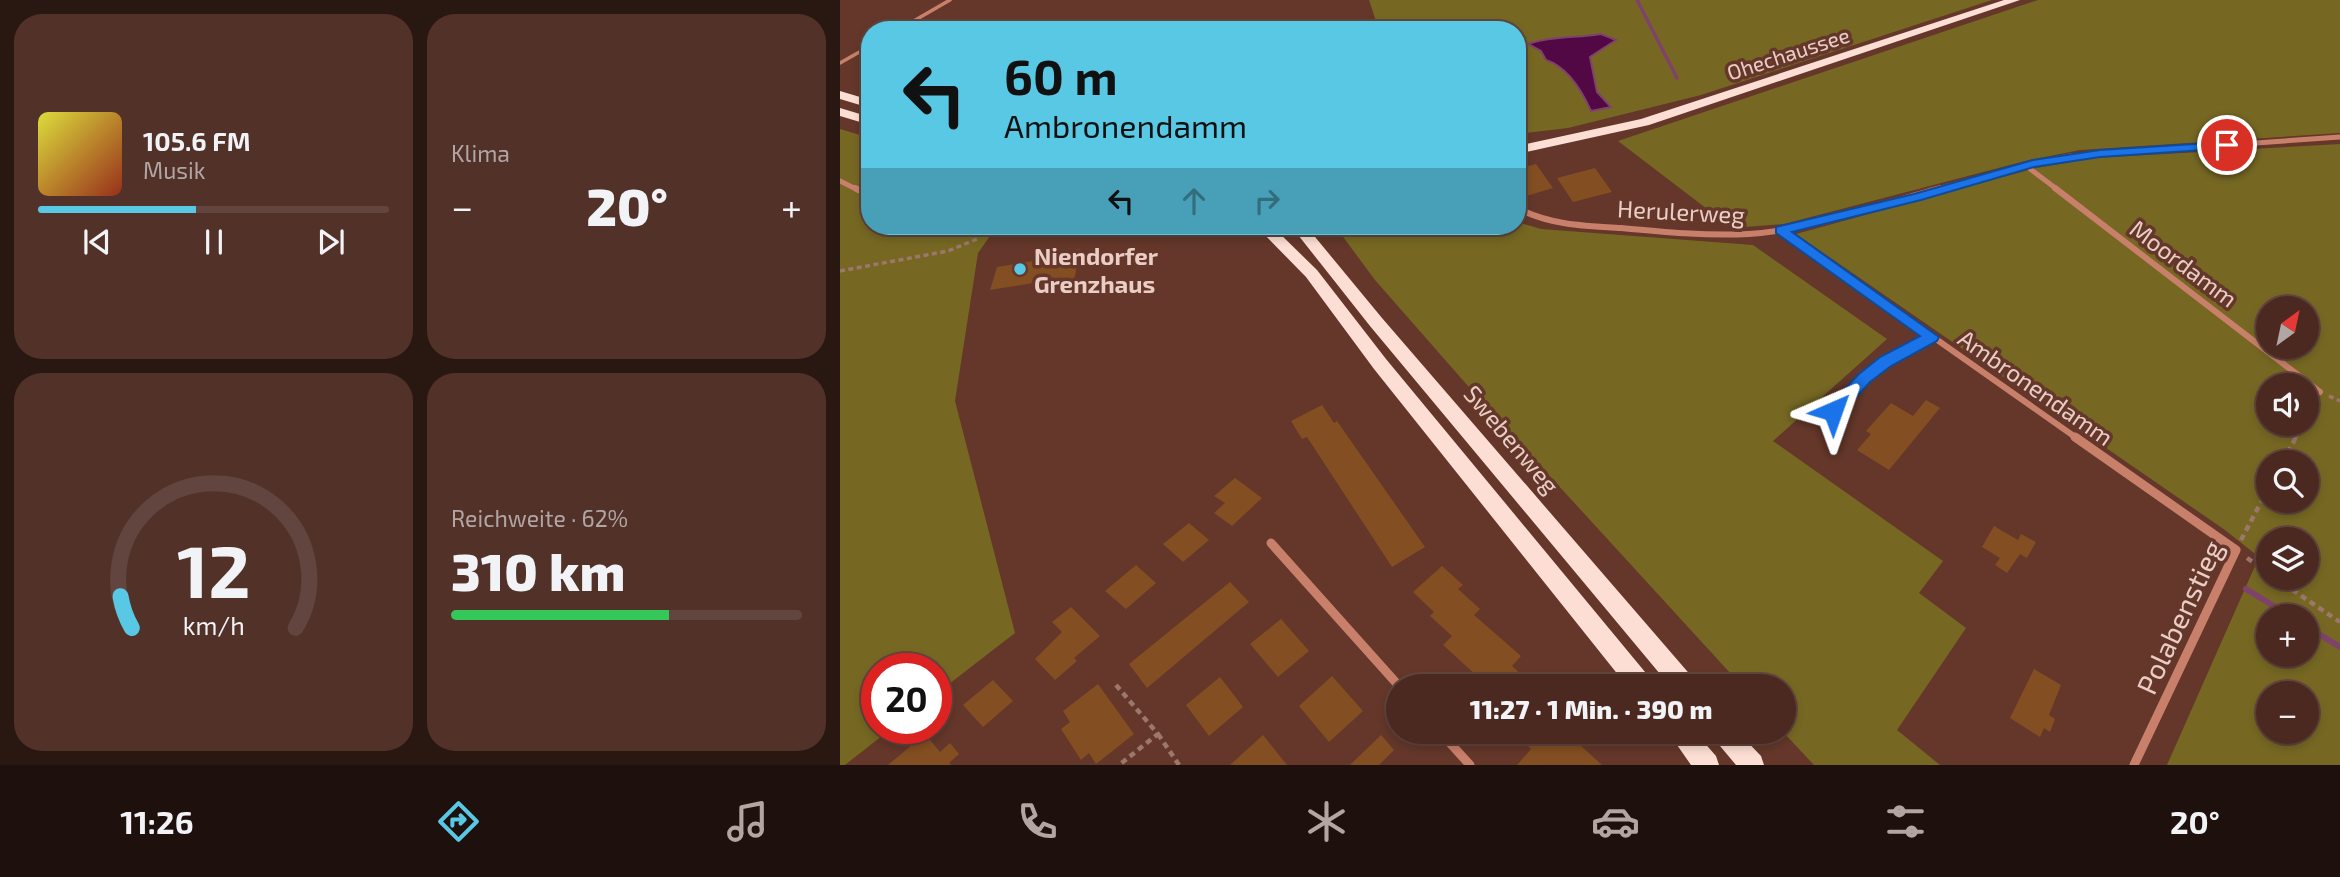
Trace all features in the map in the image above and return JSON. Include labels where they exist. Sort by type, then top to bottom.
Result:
[{"type":"main road","name":"Ohechaussee","points":[[1572,138],[1644,122],[2015,0]]},
{"type":"main road","points":[[840,95],[861,101]]},
{"type":"main road","points":[[840,112],[861,118]]},
{"type":"main road","points":[[1526,141],[1572,138]]},
{"type":"main road","points":[[1526,148],[1572,138]]},
{"type":"main road","points":[[1274,235],[1305,266],[1356,334],[1632,674]]},
{"type":"main road","name":"Swebenweg","points":[[1305,235],[1675,674]]},
{"type":"main road","points":[[1689,744],[1707,765]]},
{"type":"main road","points":[[1734,744],[1752,765]]},
{"type":"street","name":"Herulerweg","points":[[1526,212],[1547,220],[1584,225],[1717,235],[1781,230],[1917,197],[2025,165],[2100,153],[2340,137]]},
{"type":"street","name":"Moordamm","points":[[2025,165],[2320,392]]},
{"type":"street","points":[[840,181],[861,192]]},
{"type":"street","name":"Ambronendamm","points":[[1781,230],[2236,550]]},
{"type":"street","points":[[1271,543],[1388,674]]},
{"type":"street","name":"Polabenstieg","points":[[2134,765],[2236,550]]},
{"type":"street","points":[[1451,744],[1469,765]]},
{"type":"lane","points":[[914,21],[950,0]]},
{"type":"lane","points":[[840,63],[861,51]]},
{"type":"lane","points":[[1833,411],[1885,361],[1931,337]]},
{"type":"path","points":[[840,271],[948,251],[974,241],[980,235]]},
{"type":"path","name":"Polabenstieg","points":[[2236,550],[2256,512]]},
{"type":"path","points":[[2236,550],[2256,564]]},
{"type":"path","points":[[2293,590],[2340,622]]},
{"type":"path","points":[[1116,685],[1158,734],[1179,765]]},
{"type":"path","points":[[1119,765],[1158,734]]},
{"type":"shaded area","points":[[1369,0],[1992,0],[1701,95],[1568,128],[1526,133],[1526,21],[1376,21]],"holes":[[[1601,34],[1615,41],[1590,57],[1597,92],[1610,106],[1591,111],[1568,74],[1546,60],[1541,51],[1529,45],[1554,39]]]},
{"type":"shaded area","points":[[2038,0],[2340,0],[2340,133],[2080,150],[2029,160],[1784,224],[1732,228],[1618,141]]},
{"type":"shaded area","points":[[1601,34],[1616,40],[1590,57],[1597,92],[1611,107],[1591,111],[1568,74],[1546,60],[1541,51],[1528,44]]},
{"type":"shaded area","points":[[840,129],[861,135],[861,235],[991,235],[978,253],[955,401],[1015,633],[952,682],[952,653],[861,653],[861,744],[872,744],[845,765],[840,765]]},
{"type":"shaded area","points":[[2340,144],[2340,765],[2167,765],[2256,564],[2256,590],[2319,590],[2319,527],[2256,527],[2256,555],[2225,530],[1796,234],[2036,168],[2094,158]]},
{"type":"shaded area","points":[[1526,225],[1541,229],[1753,245],[1887,339],[1773,441],[1943,561],[1919,593],[1966,628],[1897,730],[1940,765],[1814,765],[1794,744],[1796,674],[1731,674],[1482,402],[1375,280],[1342,235],[1526,235]]},
{"type":"building","points":[[1536,164],[1553,188],[1526,196],[1526,167]]},
{"type":"building","points":[[1595,168],[1612,192],[1573,202],[1557,178]]},
{"type":"building","points":[[1080,249],[1073,287],[1069,291],[1052,294],[1052,280],[990,290],[997,267],[1045,259],[1046,255]]},
{"type":"building","points":[[1926,400],[1940,408],[1889,470],[1857,450],[1871,434],[1866,431],[1891,403],[1913,416]]},
{"type":"building","points":[[1322,405],[1334,423],[1337,421],[1425,547],[1392,567],[1307,437],[1302,439],[1291,421]]},
{"type":"building","points":[[1235,478],[1262,498],[1232,526],[1214,513],[1225,503],[1214,496]]},
{"type":"building","points":[[1189,523],[1209,540],[1183,562],[1163,544]]},
{"type":"building","points":[[1994,526],[2018,540],[2021,534],[2036,542],[2027,558],[2020,554],[2007,573],[1995,565],[2000,558],[1982,547]]},
{"type":"building","points":[[1136,565],[1156,583],[1126,609],[1105,591]]},
{"type":"building","points":[[1442,566],[1463,585],[1458,589],[1480,609],[1474,615],[1521,656],[1512,666],[1521,674],[1475,674],[1443,645],[1452,636],[1430,616],[1434,612],[1413,592]]},
{"type":"building","points":[[1230,582],[1249,602],[1147,688],[1129,664]]},
{"type":"building","points":[[1071,607],[1100,636],[1074,658],[1077,661],[1055,680],[1035,659],[1062,632],[1052,622]]},
{"type":"building","points":[[1281,619],[1309,651],[1278,677],[1250,644]]},
{"type":"building","points":[[2034,669],[2061,685],[2049,715],[2055,719],[2050,732],[2044,728],[2040,737],[2010,718]]},
{"type":"building","points":[[1332,676],[1363,711],[1329,742],[1299,706]]},
{"type":"building","points":[[1220,677],[1243,707],[1209,736],[1186,705]]},
{"type":"building","points":[[993,680],[1013,701],[983,727],[963,705]]},
{"type":"building","points":[[1098,684],[1134,734],[1096,764],[1089,753],[1081,760],[1061,729],[1070,722],[1063,711]]},
{"type":"building","points":[[1263,735],[1287,765],[1230,765]]},
{"type":"building","points":[[1381,735],[1386,744],[1394,750],[1379,765],[1350,765]]},
{"type":"building","points":[[913,744],[933,744],[940,752],[951,744],[959,754],[949,763],[951,765],[888,765]]},
{"type":"building","points":[[1526,744],[1579,744],[1602,765],[1517,765],[1531,749]]},
{"type":"waterway","points":[[1637,0],[1677,78]]},
{"type":"waterway","points":[[2246,589],[2270,604]]},
{"type":"waterway","points":[[2319,634],[2340,647]]},
{"type":"place","name":"Niendorfer Grenzhaus","points":[[1020,269]]},
{"type":"route","points":[[1833,411],[1885,361],[1931,337],[1781,230],[1917,197],[2033,163],[2100,153],[2227,145]]}]
